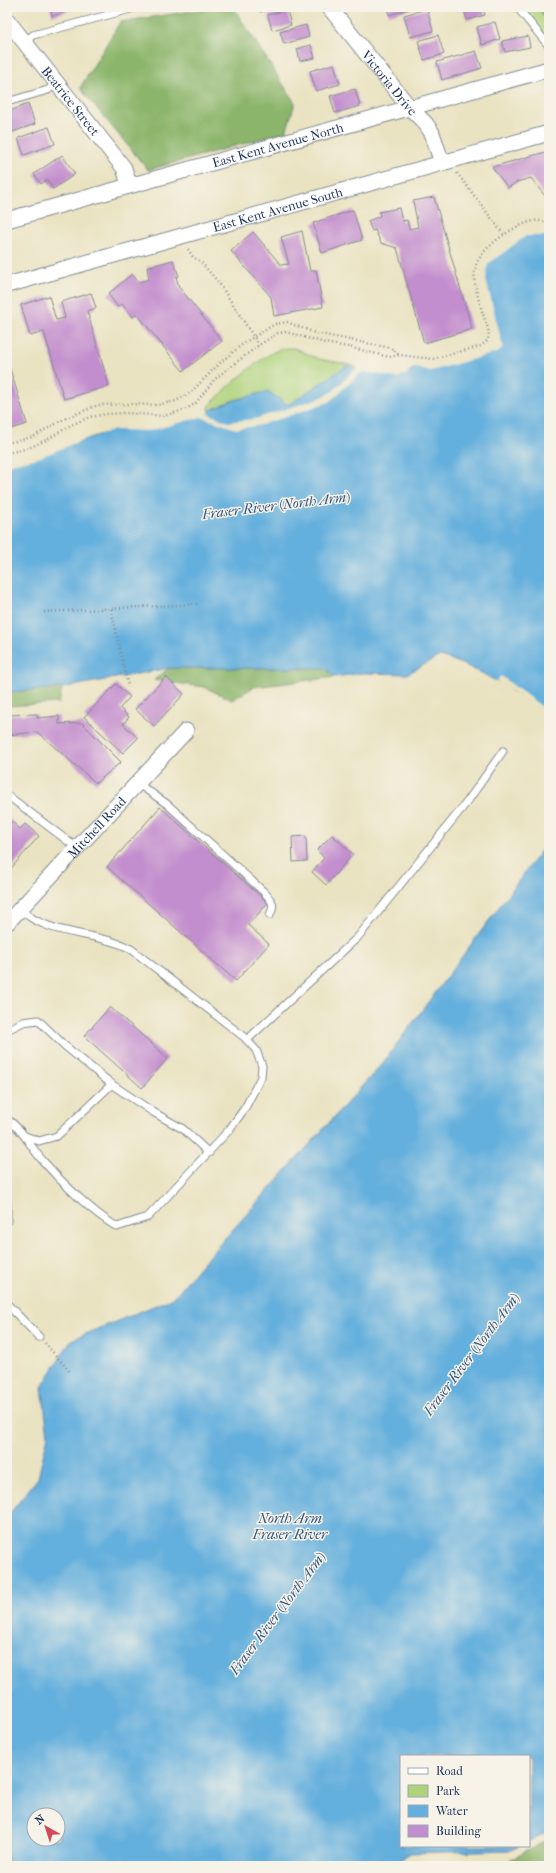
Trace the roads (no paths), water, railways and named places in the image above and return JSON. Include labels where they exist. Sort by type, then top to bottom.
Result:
[{"type":"street","name":"Victoria Drive","points":[[329,7],[410,108],[426,124],[432,133],[442,163]]},
{"type":"street","name":"Beatrice Street","points":[[7,20],[124,168],[129,185]]},
{"type":"street","name":"East Kent Avenue North","points":[[7,220],[549,69]]},
{"type":"street","name":"East Kent Avenue South","points":[[7,285],[549,133]]},
{"type":"street","name":"Mitchell Road","points":[[7,923],[186,731]]},
{"type":"lane","points":[[24,42],[33,35],[138,7]]},
{"type":"lane","points":[[517,7],[549,46]]},
{"type":"lane","points":[[7,102],[48,90],[57,83]]},
{"type":"lane","points":[[247,1040],[358,938],[467,802],[503,751]]},
{"type":"lane","points":[[137,783],[167,804],[264,892],[272,901],[274,908],[270,915]]},
{"type":"lane","points":[[7,795],[77,848]]},
{"type":"lane","points":[[7,1119],[20,1128],[44,1162],[86,1203],[117,1227],[148,1217],[209,1153],[229,1130],[245,1108],[261,1077],[262,1066],[260,1056],[247,1040],[131,949],[117,942],[41,924],[20,909]]},
{"type":"lane","points":[[7,1030],[23,1022],[38,1020],[65,1046],[112,1084],[153,1112],[183,1129],[209,1153]]},
{"type":"lane","points":[[25,1136],[39,1141],[57,1136],[112,1084]]},
{"type":"lane","points":[[7,1202],[7,1221]]},
{"type":"lane","points":[[7,1304],[39,1337]]},
{"type":"water","name":"Fraser River (North Arm)","points":[[526,226],[549,229],[549,718],[510,690],[484,674],[440,656],[407,674],[362,673],[335,677],[325,668],[169,668],[62,688],[7,692],[7,463],[25,461],[112,430],[154,429],[200,415],[231,401],[268,391],[288,405],[346,366],[401,376],[424,363],[482,350],[493,330],[482,258]]},
{"type":"water","name":"North Arm Fraser River","points":[[549,840],[549,1831],[530,1840],[530,1755],[400,1755],[400,1847],[518,1847],[511,1850],[409,1853],[394,1866],[7,1866],[7,1517],[38,1478],[48,1435],[42,1387],[71,1340],[173,1298],[382,1064]]}]
